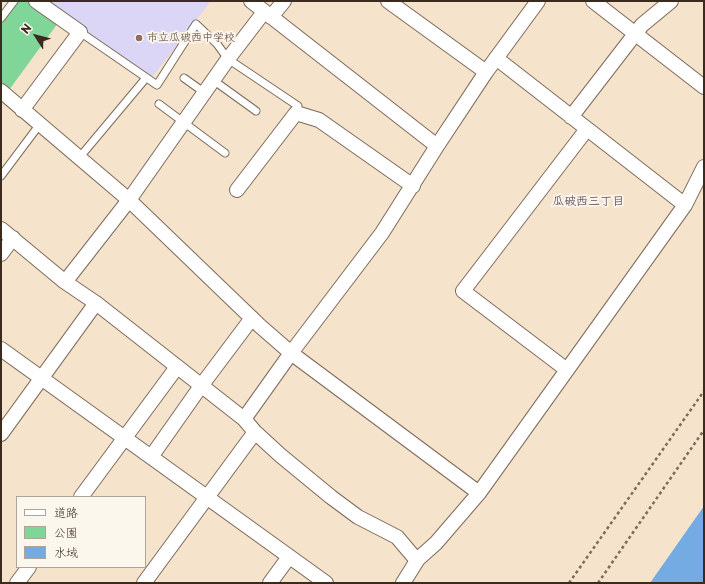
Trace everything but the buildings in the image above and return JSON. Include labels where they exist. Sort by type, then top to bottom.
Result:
[{"type":"street","points":[[22,110],[80,32],[36,1]]},
{"type":"street","points":[[251,1],[437,146]]},
{"type":"street","points":[[65,282],[129,200],[228,59],[268,14],[284,1]]},
{"type":"street","points":[[388,1],[486,72]]},
{"type":"street","points":[[244,419],[291,353],[382,233],[486,72],[538,1]]},
{"type":"street","points":[[593,1],[704,87]]},
{"type":"street","points":[[570,117],[642,25],[671,1]]},
{"type":"street","points":[[496,58],[685,205]]},
{"type":"street","points":[[1,91],[129,200],[252,318],[291,353],[479,494]]},
{"type":"street","points":[[237,190],[296,113],[319,120],[413,186]]},
{"type":"street","points":[[567,370],[463,291],[587,129]]},
{"type":"street","points":[[403,583],[418,559],[436,543],[479,494],[685,205],[704,167]]},
{"type":"street","points":[[1,229],[65,282],[96,303],[244,419],[255,432],[280,455],[331,497],[358,516],[397,537],[414,557],[418,559]]},
{"type":"street","points":[[1,254],[13,238]]},
{"type":"street","points":[[1,434],[96,303]]},
{"type":"street","points":[[151,457],[201,386],[252,318]]},
{"type":"street","points":[[1,348],[326,583]]},
{"type":"street","points":[[82,496],[177,367]]},
{"type":"street","points":[[144,583],[255,432]]},
{"type":"street","points":[[270,583],[289,557]]},
{"type":"street","points":[[17,583],[28,568]]},
{"type":"lane","points":[[1,18],[14,1]]},
{"type":"lane","points":[[80,32],[157,85],[196,24],[217,44],[228,59],[298,106],[296,113]]},
{"type":"lane","points":[[79,158],[146,78]]},
{"type":"lane","points":[[184,78],[205,93]]},
{"type":"lane","points":[[213,80],[256,111]]},
{"type":"lane","points":[[159,104],[225,153]]},
{"type":"lane","points":[[1,176],[40,124]]},
{"type":"path","points":[[569,583],[704,391]]},
{"type":"path","points":[[598,583],[704,430]]},
{"type":"shaded area","name":"市立瓜破西中学校","points":[[43,1],[211,1],[154,75],[150,76]]},
{"type":"green space","points":[[13,1],[29,1],[58,23],[9,90],[1,84],[1,19]]},
{"type":"water","points":[[704,506],[704,583],[650,583]]},
{"type":"place","name":"市立瓜破西中学校","points":[[139,38]]},
{"type":"district","name":"瓜破西三丁目","points":[[588,202]]}]
